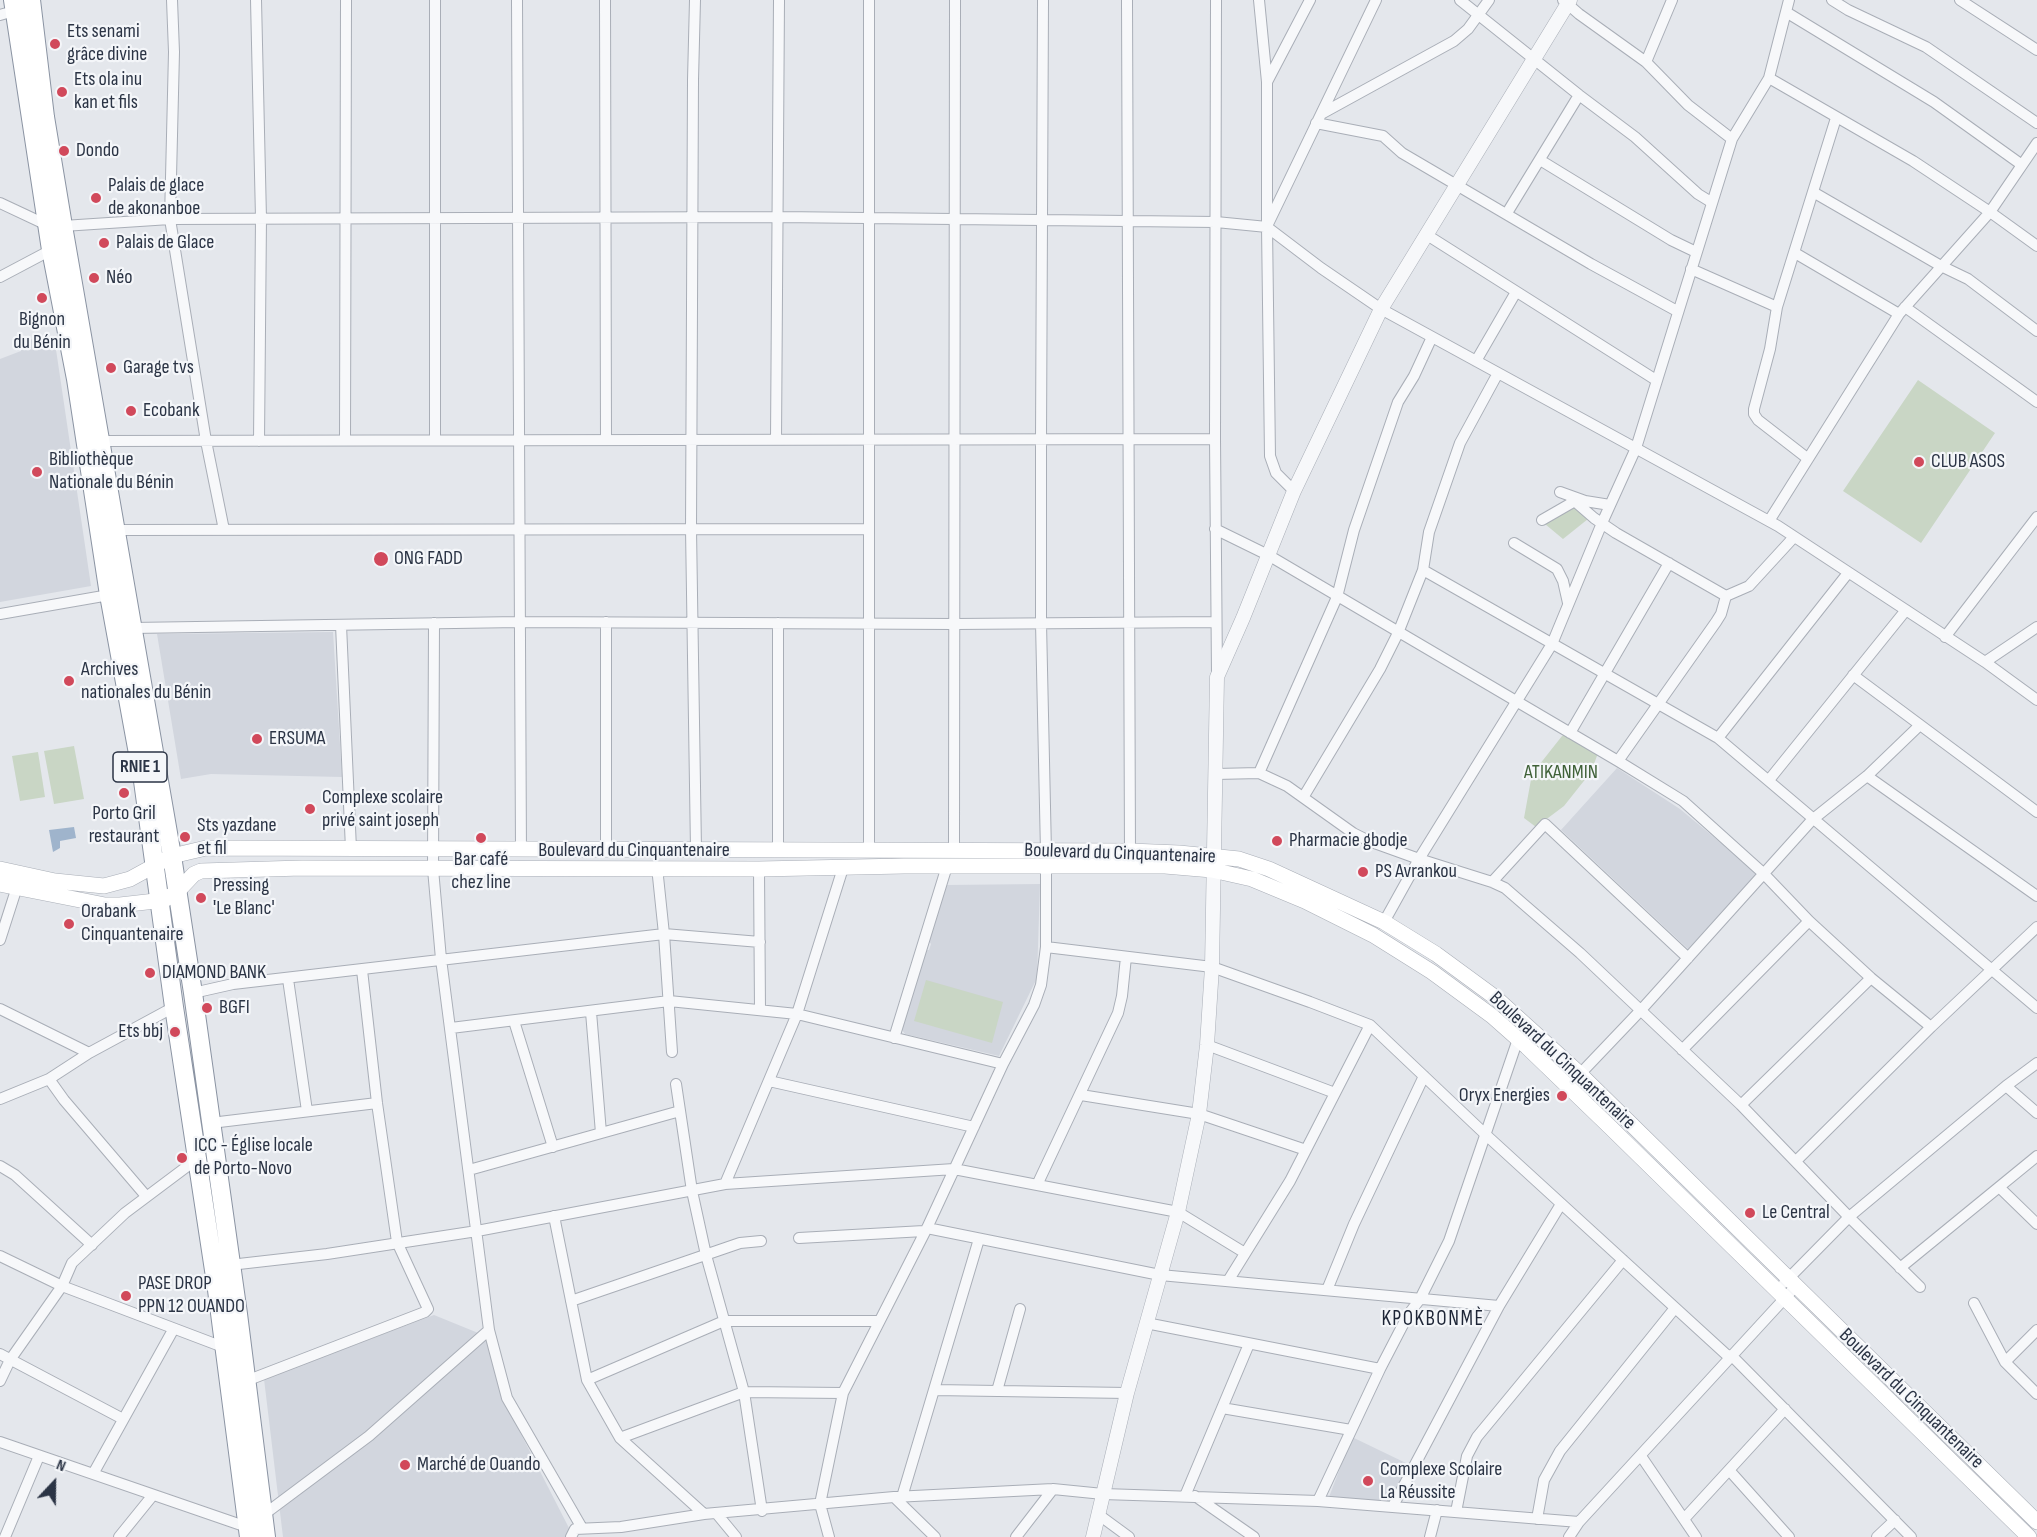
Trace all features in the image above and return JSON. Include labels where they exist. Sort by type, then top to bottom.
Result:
[{"type":"highway","name":"RNIE 1","points":[[31,0],[55,226],[51,250],[76,380],[109,595],[143,781],[223,1347],[253,1526],[266,1537]]},
{"type":"highway","name":"RNIE 1","points":[[9,9],[101,441],[172,856],[246,1381],[253,1526]]},
{"type":"main road","name":"Boulevard du Cinquantenaire","points":[[0,869],[55,881],[104,886],[123,882],[172,856],[206,848],[954,850],[1046,859],[1165,866],[1239,859],[1269,869],[1384,922],[1436,954],[1496,998],[1580,1074],[2029,1537]]},
{"type":"main road","name":"Boulevard du Cinquantenaire","points":[[0,884],[105,904],[136,904],[160,900],[177,892],[201,870],[657,867],[759,869],[947,866],[1130,851],[1212,863],[1272,887],[1373,935],[1463,994],[1518,1039],[2037,1521]]},
{"type":"street","points":[[172,0],[174,52],[170,219],[206,441],[224,530]]},
{"type":"street","points":[[256,0],[261,218],[259,441]]},
{"type":"street","points":[[345,441],[346,0]]},
{"type":"street","points":[[435,0],[435,440]]},
{"type":"street","points":[[517,0],[521,850]]},
{"type":"street","points":[[605,0],[606,440]]},
{"type":"street","points":[[695,0],[691,529],[696,850]]},
{"type":"street","points":[[776,440],[779,0]]},
{"type":"street","points":[[869,0],[869,850]]},
{"type":"street","points":[[954,850],[955,0]]},
{"type":"street","points":[[829,1537],[820,1504],[843,1393],[925,1230],[1003,1064],[1034,1005],[1041,985],[1046,947],[1041,623],[1043,0]]},
{"type":"street","points":[[1127,0],[1130,851]]},
{"type":"street","points":[[1093,1537],[1127,1393],[1178,1212],[1199,1114],[1206,1045],[1212,967],[1217,677],[1216,0]]},
{"type":"street","points":[[1259,0],[1267,82],[1270,456],[1276,473],[1294,491]]},
{"type":"street","points":[[1267,82],[1310,0]]},
{"type":"street","points":[[1267,227],[1376,0]]},
{"type":"street","points":[[1460,0],[1635,136],[1698,194],[1711,202]]},
{"type":"street","points":[[1318,119],[1463,35],[1489,0]]},
{"type":"street","points":[[1646,62],[1672,0]]},
{"type":"street","points":[[1384,922],[1419,859],[1552,644],[1610,504],[1636,448],[1731,139],[1768,78],[1789,0]]},
{"type":"street","points":[[1832,0],[1926,47],[2037,123]]},
{"type":"street","points":[[1960,0],[2037,50]]},
{"type":"street","points":[[1217,677],[1294,491],[1381,309],[1567,1],[1579,14],[1646,62],[1688,105],[1731,139]]},
{"type":"street","points":[[1786,12],[1934,102],[2022,165]]},
{"type":"street","points":[[1768,78],[1913,161],[2037,246]]},
{"type":"street","points":[[1507,213],[1580,95]]},
{"type":"street","points":[[1808,458],[1758,420],[1754,414],[1777,307],[1836,118]]},
{"type":"street","points":[[1318,119],[1379,134],[1402,153],[1591,264],[1677,311]]},
{"type":"street","points":[[1769,521],[1902,310],[1990,212],[2022,165],[2036,149]]},
{"type":"street","points":[[1540,160],[1671,240],[1696,252]]},
{"type":"street","points":[[1813,192],[1941,266],[1968,279],[2037,331]]},
{"type":"street","points":[[0,203],[55,226],[170,219],[779,217],[1216,222],[1267,227],[1381,309],[1769,521],[1985,662],[2037,700]]},
{"type":"street","points":[[1427,235],[1656,380]]},
{"type":"street","points":[[0,277],[51,250]]},
{"type":"street","points":[[1795,253],[1902,310],[2037,402]]},
{"type":"street","points":[[1691,269],[1777,307]]},
{"type":"street","points":[[1476,362],[1516,292]]},
{"type":"street","points":[[1259,773],[1337,597],[1354,530],[1395,411],[1432,337]]},
{"type":"street","points":[[1304,796],[1380,669],[1398,633],[1423,570],[1430,532],[1460,442],[1498,373]]},
{"type":"street","points":[[101,441],[1215,439]]},
{"type":"street","points":[[1560,492],[1573,499],[1602,523],[1726,596]]},
{"type":"street","points":[[1542,520],[1573,499],[1610,504]]},
{"type":"street","points":[[1945,637],[2037,517]]},
{"type":"street","points":[[115,530],[869,529]]},
{"type":"street","points":[[1215,529],[1268,555],[1683,801],[1763,873],[1809,921],[1871,978],[1931,1027]]},
{"type":"street","points":[[1726,596],[1749,586],[1794,537]]},
{"type":"street","points":[[1514,543],[1557,568],[1563,581],[1568,604]]},
{"type":"street","points":[[1570,733],[1669,563]]},
{"type":"street","points":[[1423,570],[1718,738],[1769,780],[1812,820],[2036,1006]]},
{"type":"street","points":[[1718,738],[1848,573]]},
{"type":"street","points":[[0,614],[109,595]]},
{"type":"street","points":[[1618,761],[1716,622],[1726,596]]},
{"type":"street","points":[[1769,780],[1906,610]]},
{"type":"street","points":[[132,628],[519,622],[955,624],[1216,622]]},
{"type":"street","points":[[606,622],[606,850]]},
{"type":"street","points":[[434,623],[433,868],[441,959],[489,1330],[507,1398],[582,1528]]},
{"type":"street","points":[[778,623],[778,851]]},
{"type":"street","points":[[341,625],[351,849]]},
{"type":"street","points":[[1985,662],[2037,627]]},
{"type":"street","points":[[1853,675],[2037,812]]},
{"type":"street","points":[[1580,1074],[1641,1010],[1812,820],[1867,776],[1920,725]]},
{"type":"street","points":[[1216,774],[1259,773],[1304,796],[1353,833],[1419,859],[1505,888],[1580,953],[1741,1106],[1920,1287]]},
{"type":"street","points":[[1867,776],[2037,896]]},
{"type":"street","points":[[1492,882],[1545,824],[1688,958]]},
{"type":"street","points":[[894,1038],[947,866]]},
{"type":"street","points":[[657,867],[672,1052]]},
{"type":"street","points":[[725,1184],[797,1014],[843,868]]},
{"type":"street","points":[[759,869],[760,1010]]},
{"type":"street","points":[[0,940],[17,887]]},
{"type":"street","points":[[1682,1050],[1809,921]]},
{"type":"street","points":[[1796,1161],[1931,1027],[2037,927]]},
{"type":"street","points":[[193,993],[233,984],[664,934],[760,942]]},
{"type":"street","points":[[1046,947],[1212,967],[1370,1025],[1561,1204],[1730,1356],[1911,1537]]},
{"type":"street","points":[[1037,1185],[1118,1013],[1126,957]]},
{"type":"street","points":[[246,1381],[425,1312],[427,1305],[397,1242],[377,1103],[362,970]]},
{"type":"street","points":[[1741,1106],[1871,978]]},
{"type":"street","points":[[288,979],[308,1111]]},
{"type":"street","points":[[451,1028],[669,1001],[797,1014],[1003,1064]]},
{"type":"street","points":[[0,1099],[49,1078],[89,1053],[174,1007]]},
{"type":"street","points":[[0,1009],[89,1053]]},
{"type":"street","points":[[591,1012],[601,1133]]},
{"type":"street","points":[[514,1021],[553,1147]]},
{"type":"street","points":[[1228,1281],[1290,1181],[1370,1025]]},
{"type":"street","points":[[1318,1501],[1380,1369],[1408,1315],[1420,1299],[1449,1241],[1518,1039]]},
{"type":"street","points":[[1206,1045],[1335,1093]]},
{"type":"street","points":[[1569,1537],[1579,1522],[1730,1356],[1849,1217],[2006,1086],[2037,1063]]},
{"type":"street","points":[[1327,1290],[1354,1224],[1424,1076]]},
{"type":"street","points":[[49,1078],[64,1100],[146,1196]]},
{"type":"street","points":[[769,1081],[974,1127]]},
{"type":"street","points":[[676,1083],[692,1191],[706,1255],[744,1392],[762,1510]]},
{"type":"street","points":[[2006,1086],[2037,1113]]},
{"type":"street","points":[[1081,1095],[1199,1114],[1306,1150]]},
{"type":"street","points":[[211,1123],[377,1103]]},
{"type":"street","points":[[469,1170],[680,1111]]},
{"type":"street","points":[[1900,1268],[2037,1156]]},
{"type":"street","points":[[0,1381],[5,1357],[62,1286],[72,1263],[146,1196],[197,1159]]},
{"type":"street","points":[[0,1166],[15,1175],[92,1245]]},
{"type":"street","points":[[230,1265],[327,1254],[477,1231],[725,1184],[954,1169],[1178,1212],[1245,1252]]},
{"type":"street","points":[[2000,1188],[2037,1224]]},
{"type":"street","points":[[1393,1506],[1499,1306],[1561,1204]]},
{"type":"street","points":[[554,1216],[587,1380],[620,1438],[704,1514]]},
{"type":"street","points":[[799,1238],[925,1230],[1160,1275],[1499,1306]]},
{"type":"street","points":[[898,1497],[934,1390],[979,1239]]},
{"type":"street","points":[[571,1301],[740,1243],[761,1241]]},
{"type":"street","points":[[0,1256],[62,1286],[173,1330],[223,1347]]},
{"type":"street","points":[[1456,1512],[1467,1456],[1477,1437],[1623,1260]]},
{"type":"street","points":[[1974,1303],[2005,1362],[2037,1394]]},
{"type":"street","points":[[1537,1519],[1544,1480],[1550,1466],[1675,1308]]},
{"type":"street","points":[[997,1391],[1020,1309]]},
{"type":"street","points":[[587,1380],[724,1321],[879,1321]]},
{"type":"street","points":[[1146,1323],[1380,1369]]},
{"type":"street","points":[[93,1474],[173,1330]]},
{"type":"street","points":[[0,1442],[153,1495],[253,1526],[369,1436],[489,1330]]},
{"type":"street","points":[[2005,1362],[2037,1330]]},
{"type":"street","points":[[1190,1496],[1222,1408],[1249,1344]]},
{"type":"street","points":[[5,1357],[123,1419]]},
{"type":"street","points":[[934,1390],[1127,1393]]},
{"type":"street","points":[[620,1438],[744,1392],[843,1393]]},
{"type":"street","points":[[1222,1408],[1351,1430]]},
{"type":"street","points":[[1684,1519],[1785,1409]]},
{"type":"street","points":[[5,1537],[39,1456]]},
{"type":"street","points":[[1641,1456],[1696,1537]]},
{"type":"street","points":[[1729,1470],[1789,1537]]},
{"type":"street","points":[[571,1537],[575,1529],[621,1527],[704,1514],[898,1497],[1053,1489],[1103,1494],[1318,1501],[1579,1522]]},
{"type":"street","points":[[1016,1537],[1053,1489]]},
{"type":"street","points":[[119,1537],[153,1495]]},
{"type":"street","points":[[1190,1496],[1254,1537]]},
{"type":"street","points":[[898,1497],[934,1537]]},
{"type":"street","points":[[1430,1537],[1437,1510]]},
{"type":"street","points":[[717,1514],[736,1537]]},
{"type":"street","points":[[1099,1515],[1129,1537]]},
{"type":"street","points":[[1877,1537],[1894,1520]]},
{"type":"street","points":[[621,1527],[627,1537]]},
{"type":"shaded area","name":"Bibliothèque Nationale du Bénin","points":[[54,336],[91,586],[0,602],[0,359],[21,351],[20,341]]},
{"type":"shaded area","name":"ERSUMA","points":[[333,632],[342,777],[211,774],[181,779],[157,634]]},
{"type":"shaded area","points":[[1617,768],[1680,809],[1757,873],[1688,949],[1561,830]]},
{"type":"shaded area","points":[[1040,884],[1037,978],[999,1056],[905,1034],[902,1030],[926,950],[929,950],[931,944],[929,941],[946,885]]},
{"type":"shaded area","name":"Marché de Ouando","points":[[434,1315],[488,1337],[503,1399],[570,1530],[566,1537],[283,1537],[264,1379]]},
{"type":"shaded area","name":"Complexe Scolaire La Réussite","points":[[1352,1437],[1410,1465],[1391,1502],[1329,1497]]},
{"type":"green space","name":"CLUB ASOS","points":[[1918,380],[1995,433],[1921,543],[1843,491]]},
{"type":"green space","points":[[1572,500],[1588,519],[1563,539],[1539,519]]},
{"type":"green space","name":"ATIKANMIN","points":[[1573,729],[1601,745],[1591,772],[1564,806],[1536,827],[1524,818],[1532,774],[1562,736]]},
{"type":"green space","points":[[74,746],[84,799],[54,804],[44,751]]},
{"type":"green space","points":[[38,752],[45,797],[20,801],[12,756]]},
{"type":"green space","points":[[926,980],[1003,1002],[992,1043],[914,1021]]},
{"type":"water","points":[[74,827],[76,838],[60,841],[60,848],[53,852],[49,830]]},
{"type":"place","name":"Ets senami grâce divine","points":[[55,44]]},
{"type":"place","name":"Ets ola inu kan et fils","points":[[62,92]]},
{"type":"place","name":"Dondo","points":[[64,151]]},
{"type":"place","name":"Palais de glace de akonanboe","points":[[96,198]]},
{"type":"place","name":"Palais de Glace","points":[[104,243]]},
{"type":"place","name":"Néo","points":[[94,278]]},
{"type":"place","name":"Bignon du Bénin","points":[[42,298]]},
{"type":"place","name":"Garage tvs","points":[[111,368]]},
{"type":"place","name":"Ecobank","points":[[131,411]]},
{"type":"place","name":"CLUB ASOS","points":[[1919,462]]},
{"type":"place","name":"Bibliothèque Nationale du Bénin","points":[[37,472]]},
{"type":"place","name":"ONG FADD","points":[[381,559]]},
{"type":"place","name":"Archives nationales du Bénin","points":[[69,681]]},
{"type":"place","name":"ERSUMA","points":[[257,739]]},
{"type":"place","name":"Porto Gril restaurant","points":[[124,793]]},
{"type":"place","name":"Complexe scolaire privé saint joseph","points":[[310,809]]},
{"type":"place","name":"Sts yazdane et fil","points":[[185,837]]},
{"type":"place","name":"Bar café chez line","points":[[481,838]]},
{"type":"place","name":"Pharmacie gbodje","points":[[1277,841]]},
{"type":"place","name":"PS Avrankou","points":[[1363,872]]},
{"type":"place","name":"Pressing 'Le Blanc'","points":[[201,898]]},
{"type":"place","name":"Orabank Cinquantenaire","points":[[69,924]]},
{"type":"place","name":"DIAMOND BANK","points":[[150,973]]},
{"type":"place","name":"BGFI","points":[[207,1008]]},
{"type":"place","name":"Ets bbj","points":[[175,1032]]},
{"type":"place","name":"Oryx Energies","points":[[1562,1096]]},
{"type":"place","name":"ICC - Église locale de Porto-Novo","points":[[182,1158]]},
{"type":"place","name":"Le Central","points":[[1750,1213]]},
{"type":"place","name":"PASE DROP PPN 12 OUANDO","points":[[126,1296]]},
{"type":"place","name":"Marché de Ouando","points":[[405,1465]]},
{"type":"place","name":"Complexe Scolaire La Réussite","points":[[1368,1481]]},
{"type":"district","name":"KPOKBONMÈ","points":[[1433,1320]]}]
